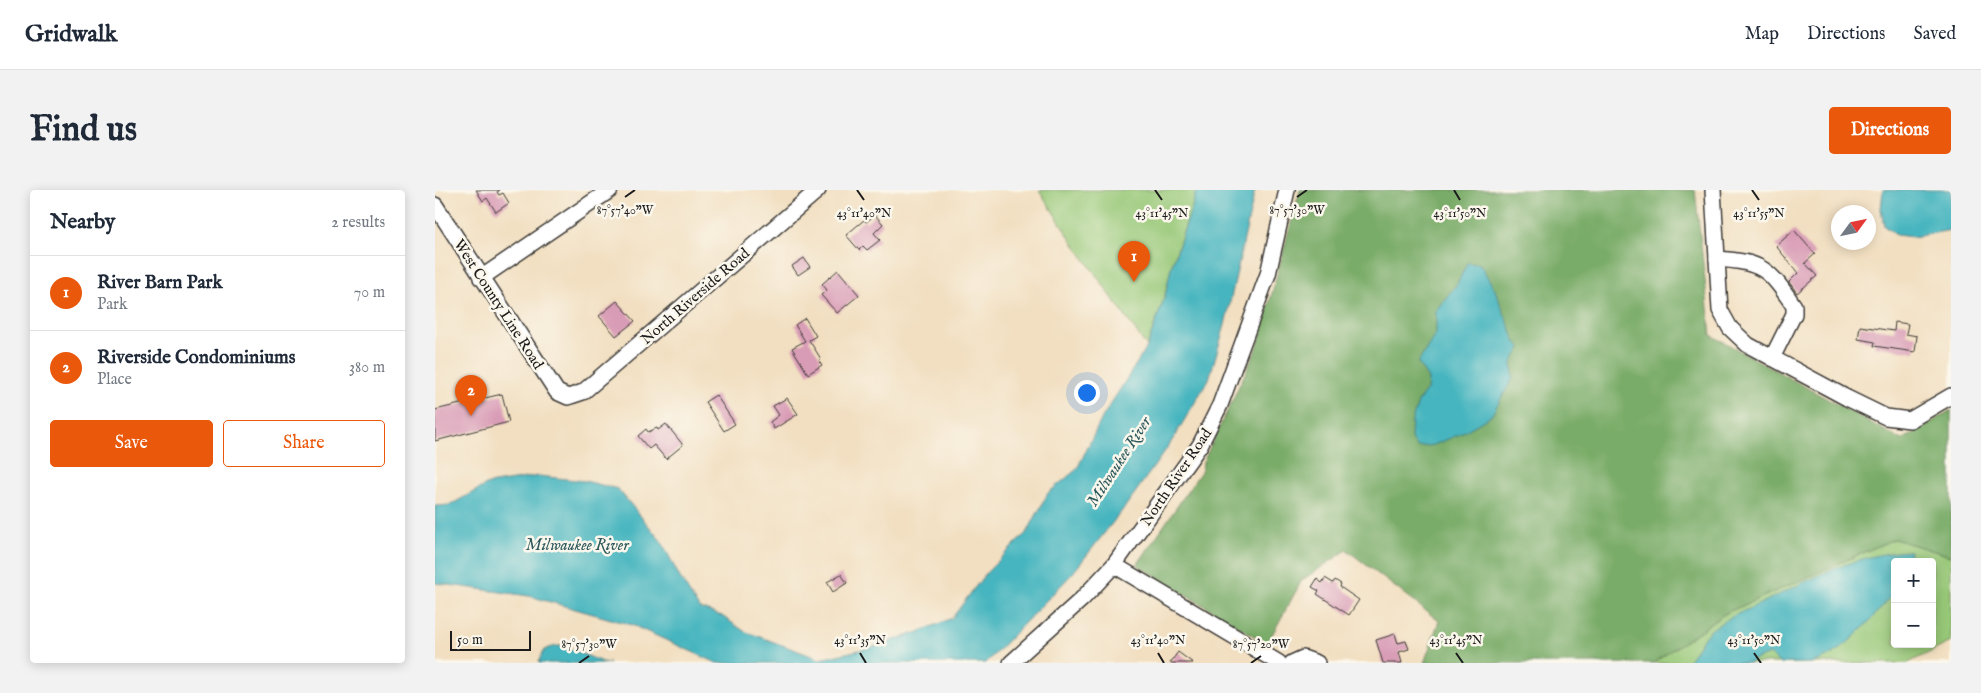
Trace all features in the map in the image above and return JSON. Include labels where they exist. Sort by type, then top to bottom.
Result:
[{"type":"street","points":[[481,278],[610,190]]},
{"type":"street","name":"North Riverside Road","points":[[568,397],[583,392],[818,190]]},
{"type":"street","name":"North River Road","points":[[1011,663],[1082,599],[1114,565],[1200,445],[1220,405],[1268,274],[1287,190]]},
{"type":"street","points":[[1713,190],[1720,310],[1730,328],[1748,346],[1886,417],[1910,420],[1951,396]]},
{"type":"street","name":"West County Line Road","points":[[435,205],[557,392],[568,397]]},
{"type":"street","points":[[1717,259],[1737,260],[1755,264],[1765,269],[1794,306],[1794,314],[1772,358]]},
{"type":"street","points":[[1114,565],[1279,663]]},
{"type":"street","points":[[1292,663],[1303,658],[1317,663]]},
{"type":"green space","points":[[1039,190],[1196,190],[1171,268],[1165,296],[1147,347],[1072,241]]},
{"type":"green space","points":[[1300,190],[1695,190],[1711,335],[1902,440],[1951,410],[1951,556],[1894,539],[1726,613],[1653,663],[1424,663],[1439,621],[1347,550],[1302,580],[1267,644],[1137,565],[1202,470],[1203,462],[1257,348]]},
{"type":"green space","points":[[1894,539],[1951,556],[1951,642],[1908,663],[1653,663],[1726,613]]},
{"type":"water","name":"Milwaukee River","points":[[1196,190],[1255,190],[1225,325],[1209,379],[1170,444],[1125,507],[1072,574],[986,663],[717,663],[632,625],[529,596],[435,583],[435,506],[450,505],[488,484],[539,476],[585,481],[618,489],[662,542],[679,576],[699,608],[722,616],[744,631],[820,659],[872,647],[916,633],[952,618],[985,574],[1028,531],[1048,493],[1077,469],[1103,416],[1147,347],[1165,296],[1171,268]]},
{"type":"water","points":[[1883,190],[1951,190],[1951,230],[1913,237],[1896,235],[1884,226],[1881,209]]},
{"type":"water","points":[[1467,263],[1480,264],[1495,290],[1515,341],[1521,348],[1512,362],[1513,378],[1491,416],[1460,434],[1434,445],[1417,447],[1411,438],[1412,420],[1419,400],[1427,390],[1428,379],[1418,363],[1436,333],[1436,310],[1457,284]]},
{"type":"water","points":[[1910,551],[1909,558],[1891,558],[1891,596],[1857,634],[1834,653],[1810,663],[1779,663],[1770,654],[1753,660],[1750,663],[1687,663],[1708,632],[1719,624],[1806,581],[1839,567],[1874,556]]},
{"type":"water","points":[[564,646],[602,662],[610,663],[539,663],[541,655],[545,650]]},
{"type":"building","points":[[476,190],[500,190],[497,192],[499,195],[503,193],[509,203],[496,212],[487,198],[483,201]]},
{"type":"building","points":[[875,215],[883,224],[874,233],[880,240],[867,250],[863,246],[859,250],[846,235],[864,220],[866,222]]},
{"type":"building","points":[[1794,230],[1815,254],[1805,263],[1817,276],[1797,293],[1789,282],[1798,273],[1776,246]]},
{"type":"building","points":[[804,258],[810,267],[798,275],[792,266]]},
{"type":"building","points":[[838,270],[859,295],[837,313],[821,295],[827,290],[822,284]]},
{"type":"building","points":[[617,301],[635,321],[616,336],[599,316]]},
{"type":"building","points":[[805,318],[816,336],[809,340],[821,359],[819,360],[822,365],[808,374],[792,348],[805,341],[795,325]]},
{"type":"building","points":[[1895,322],[1908,324],[1906,334],[1917,336],[1915,352],[1874,346],[1875,342],[1858,339],[1860,326],[1894,331]]},
{"type":"building","points":[[502,394],[509,422],[435,441],[435,410]]},
{"type":"building","points":[[716,395],[735,424],[724,431],[705,402]]},
{"type":"building","points":[[787,398],[798,414],[774,429],[770,422],[779,415],[773,406]]},
{"type":"building","points":[[666,424],[683,445],[666,459],[654,445],[649,449],[638,436],[646,429],[648,432],[657,428],[658,430]]},
{"type":"building","points":[[841,574],[847,583],[833,592],[827,582]]},
{"type":"building","points":[[1325,578],[1333,583],[1335,580],[1341,584],[1340,587],[1359,600],[1349,615],[1317,594],[1319,591],[1312,587],[1317,579],[1322,583]]},
{"type":"building","points":[[1395,634],[1398,643],[1406,641],[1409,649],[1399,652],[1402,663],[1383,663],[1376,640]]},
{"type":"building","points":[[1178,652],[1193,663],[1170,663]]},
{"type":"place","name":"River Barn Park","points":[[1134,282]]},
{"type":"place","name":"Riverside Condominiums","points":[[471,416]]}]
